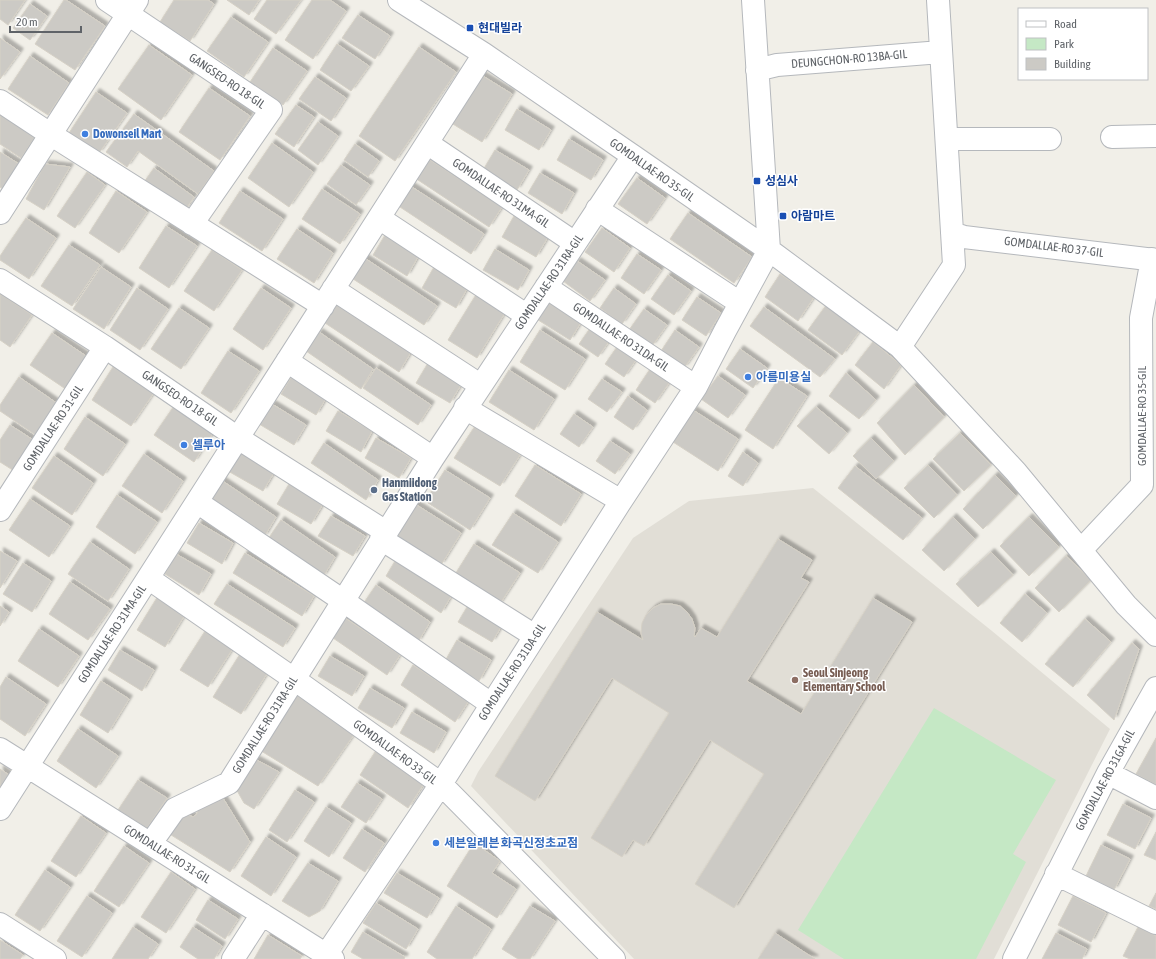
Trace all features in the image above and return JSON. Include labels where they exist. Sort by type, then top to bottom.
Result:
[{"type":"street","name":"GANGSEO-RO 18-GIL","points":[[107,0],[132,7],[271,110],[192,224]]},
{"type":"street","name":"GOMDALLAE-RO 35-GIL","points":[[399,0],[484,54],[769,250],[900,348],[1016,472],[1126,605],[1156,635]]},
{"type":"street","points":[[753,0],[769,250]]},
{"type":"street","points":[[900,348],[954,265],[938,0]]},
{"type":"street","points":[[0,214],[132,7]]},
{"type":"street","name":"DEUNGCHON-RO 13BA-GIL","points":[[757,70],[777,65],[942,52]]},
{"type":"street","name":"GOMDALLAE-RO 31MA-GIL","points":[[27,767],[484,54]]},
{"type":"street","points":[[0,101],[192,224],[328,298],[480,385]]},
{"type":"street","points":[[1112,137],[1156,136]]},
{"type":"street","points":[[947,139],[1050,139]]},
{"type":"street","name":"GOMDALLAE-RO 31MA-GIL","points":[[427,143],[575,243]]},
{"type":"street","name":"GOMDALLAE-RO 31RA-GIL","points":[[151,844],[176,809],[229,782],[342,600],[465,408],[633,156]]},
{"type":"street","points":[[597,209],[740,303]]},
{"type":"street","points":[[379,218],[526,315]]},
{"type":"street","name":"GOMDALLAE-RO 37-GIL","points":[[952,233],[964,237],[1154,259]]},
{"type":"street","name":"GOMDALLAE-RO 31DA-GIL","points":[[330,957],[491,704],[696,387],[769,250]]},
{"type":"street","name":"GOMDALLAE-RO 35-GIL","points":[[1081,550],[1142,485],[1141,318],[1154,259]]},
{"type":"street","name":"GANGSEO-RO 18-GIL","points":[[0,280],[105,347],[238,438]]},
{"type":"street","name":"GOMDALLAE-RO 31DA-GIL","points":[[546,287],[696,387]]},
{"type":"street","name":"GOMDALLAE-RO 31-GIL","points":[[0,510],[105,347]]},
{"type":"street","points":[[287,361],[433,458]]},
{"type":"street","points":[[465,408],[621,502]]},
{"type":"street","points":[[238,438],[536,636]]},
{"type":"street","points":[[197,502],[342,600],[491,704]]},
{"type":"street","name":"GOMDALLAE-RO 33-GIL","points":[[148,578],[294,679],[441,784],[614,959]]},
{"type":"street","name":"GOMDALLAE-RO 31GA-GIL","points":[[1014,959],[1108,773],[1156,688]]},
{"type":"street","name":"GOMDALLAE-RO 31-GIL","points":[[0,749],[330,957]]},
{"type":"street","points":[[0,809],[27,767]]},
{"type":"street","points":[[1108,773],[1156,798]]},
{"type":"street","points":[[1056,874],[1156,923]]},
{"type":"street","points":[[233,959],[262,914]]},
{"type":"street","points":[[0,924],[55,959]]},
{"type":"shaded area","name":"Seoul Sinjeong Elementary School","points":[[813,488],[992,631],[1110,729],[994,959],[634,959],[471,786],[478,772],[633,538],[689,501]]},
{"type":"green space","points":[[934,708],[1056,780],[1013,854],[1026,862],[976,959],[844,959],[798,930]]},
{"type":"building","points":[[0,0],[25,0],[8,25],[0,19]]},
{"type":"building","points":[[64,0],[105,26],[75,70],[35,44]]},
{"type":"building","points":[[174,0],[208,0],[214,4],[190,41],[160,22]]},
{"type":"building","points":[[227,0],[259,0],[249,15]]},
{"type":"building","points":[[267,0],[301,0],[276,34],[254,19]]},
{"type":"building","points":[[312,0],[330,0],[346,11],[313,59],[285,40]]},
{"type":"building","points":[[30,4],[47,16],[30,40],[13,28]]},
{"type":"building","points":[[358,15],[390,36],[375,59],[342,38]]},
{"type":"building","points":[[231,17],[268,42],[244,77],[207,51]]},
{"type":"building","points":[[0,38],[20,52],[0,79]]},
{"type":"building","points":[[337,44],[369,66],[351,91],[320,70]]},
{"type":"building","points":[[149,45],[192,75],[161,120],[118,89]]},
{"type":"building","points":[[419,47],[456,72],[395,161],[359,136]]},
{"type":"building","points":[[273,48],[307,71],[283,105],[250,82]]},
{"type":"building","points":[[30,56],[69,83],[48,115],[8,89]]},
{"type":"building","points":[[478,73],[512,94],[482,142],[448,121]]},
{"type":"building","points":[[315,77],[346,98],[331,121],[299,99]]},
{"type":"building","points":[[209,88],[250,116],[220,160],[179,132]]},
{"type":"building","points":[[96,92],[127,113],[99,153],[69,133]]},
{"type":"building","points":[[296,105],[314,117],[294,147],[275,134]]},
{"type":"building","points":[[0,109],[37,134],[21,158],[0,144]]},
{"type":"building","points":[[517,109],[551,130],[539,150],[505,130]]},
{"type":"building","points":[[134,114],[214,171],[198,194],[138,151],[127,167],[106,152]]},
{"type":"building","points":[[318,122],[338,136],[318,165],[298,150]]},
{"type":"building","points":[[569,139],[603,160],[591,180],[557,160]]},
{"type":"building","points":[[272,143],[313,172],[289,207],[248,178]]},
{"type":"building","points":[[355,144],[379,161],[368,177],[344,160]]},
{"type":"building","points":[[495,150],[529,170],[517,190],[483,170]]},
{"type":"building","points":[[0,152],[19,164],[3,189],[0,187]]},
{"type":"building","points":[[427,158],[502,207],[489,227],[415,178]]},
{"type":"building","points":[[45,164],[70,167],[44,210],[26,199]]},
{"type":"building","points":[[341,165],[370,185],[356,205],[327,184]]},
{"type":"building","points":[[154,168],[194,197],[185,210],[144,182]]},
{"type":"building","points":[[87,172],[105,185],[75,228],[57,216]]},
{"type":"building","points":[[540,173],[574,193],[562,214],[528,193]]},
{"type":"building","points":[[637,178],[665,198],[647,224],[618,204]]},
{"type":"building","points":[[409,185],[484,234],[471,254],[397,205]]},
{"type":"building","points":[[322,189],[360,214],[340,244],[302,219]]},
{"type":"building","points":[[116,191],[147,212],[119,253],[89,233]]},
{"type":"building","points":[[240,191],[283,219],[262,251],[219,223]]},
{"type":"building","points":[[688,213],[752,257],[734,283],[670,239]]},
{"type":"building","points":[[514,216],[548,237],[536,257],[502,237]]},
{"type":"building","points":[[26,218],[56,238],[29,279],[0,260],[0,256]]},
{"type":"building","points":[[166,226],[197,246],[169,288],[139,268]]},
{"type":"building","points":[[602,228],[630,248],[614,272],[585,252]]},
{"type":"building","points":[[297,229],[333,253],[314,283],[277,259]]},
{"type":"building","points":[[385,235],[419,255],[407,276],[373,255]]},
{"type":"building","points":[[69,245],[100,265],[72,306],[41,286]]},
{"type":"building","points":[[495,249],[529,270],[518,290],[483,270]]},
{"type":"building","points":[[212,250],[242,270],[214,311],[184,291]]},
{"type":"building","points":[[637,254],[661,270],[644,294],[621,278]]},
{"type":"building","points":[[363,257],[437,306],[424,325],[350,277]]},
{"type":"building","points":[[577,261],[605,280],[590,301],[563,281]]},
{"type":"building","points":[[101,267],[131,287],[104,329],[73,309]]},
{"type":"building","points":[[434,267],[468,287],[456,308],[422,288]]},
{"type":"building","points":[[780,274],[814,297],[798,321],[765,297]]},
{"type":"building","points":[[668,275],[691,291],[674,315],[651,299]]},
{"type":"building","points":[[137,288],[168,309],[140,350],[110,330]]},
{"type":"building","points":[[261,288],[291,308],[263,350],[233,329]]},
{"type":"building","points":[[614,288],[636,304],[622,324],[600,308]]},
{"type":"building","points":[[477,293],[506,311],[477,358],[448,340]]},
{"type":"building","points":[[0,294],[32,315],[10,347],[0,340]]},
{"type":"building","points":[[548,297],[583,319],[570,340],[535,318]]},
{"type":"building","points":[[697,297],[721,313],[706,336],[682,320]]},
{"type":"building","points":[[337,304],[411,352],[399,372],[325,323]]},
{"type":"building","points":[[827,304],[861,329],[842,355],[808,330]]},
{"type":"building","points":[[764,307],[835,359],[820,377],[750,326]]},
{"type":"building","points":[[179,308],[209,328],[181,369],[151,349]]},
{"type":"building","points":[[644,309],[667,325],[652,346],[629,330]]},
{"type":"building","points":[[593,324],[612,337],[598,357],[579,344]]},
{"type":"building","points":[[540,330],[585,359],[565,390],[520,362]]},
{"type":"building","points":[[675,330],[699,347],[684,368],[661,351]]},
{"type":"building","points":[[319,332],[373,369],[361,389],[306,351]]},
{"type":"building","points":[[52,333],[92,360],[70,392],[30,365]]},
{"type":"building","points":[[873,342],[901,365],[884,389],[855,365]]},
{"type":"building","points":[[619,344],[638,357],[624,377],[605,364]]},
{"type":"building","points":[[740,349],[767,368],[753,388],[726,369]]},
{"type":"building","points":[[228,351],[259,371],[231,413],[201,393]]},
{"type":"building","points":[[428,363],[462,383],[450,403],[416,383]]},
{"type":"building","points":[[113,367],[153,394],[131,426],[92,400]]},
{"type":"building","points":[[376,368],[431,405],[418,425],[363,388]]},
{"type":"building","points":[[650,369],[669,383],[655,403],[636,390]]},
{"type":"building","points":[[509,370],[554,399],[534,430],[489,402]]},
{"type":"building","points":[[846,373],[876,400],[859,419],[829,396]]},
{"type":"building","points":[[293,374],[328,395],[316,415],[281,394]]},
{"type":"building","points":[[718,376],[745,395],[728,418],[701,399]]},
{"type":"building","points":[[19,377],[58,404],[37,436],[0,411],[0,405]]},
{"type":"building","points":[[779,378],[807,396],[773,449],[745,430]]},
{"type":"building","points":[[602,379],[622,392],[607,412],[588,399]]},
{"type":"building","points":[[914,385],[944,417],[905,455],[877,423]]},
{"type":"building","points":[[628,396],[647,410],[633,430],[614,417]]},
{"type":"building","points":[[176,403],[215,430],[194,462],[154,435]]},
{"type":"building","points":[[272,404],[306,425],[294,445],[259,424]]},
{"type":"building","points":[[816,407],[847,433],[829,454],[797,426]]},
{"type":"building","points":[[693,410],[738,439],[718,471],[673,442]]},
{"type":"building","points":[[338,411],[372,431],[361,452],[326,431]]},
{"type":"building","points":[[574,414],[593,427],[579,447],[560,434]]},
{"type":"building","points":[[85,417],[125,444],[103,476],[64,449]]},
{"type":"building","points":[[10,425],[38,443],[19,474],[0,462],[0,440]]},
{"type":"building","points":[[475,426],[520,455],[500,486],[454,458]]},
{"type":"building","points":[[960,433],[991,465],[964,491],[933,459]]},
{"type":"building","points":[[376,438],[411,458],[399,478],[365,458]]},
{"type":"building","points":[[871,438],[894,461],[876,479],[853,456]]},
{"type":"building","points":[[610,441],[630,454],[615,474],[596,461]]},
{"type":"building","points":[[324,443],[378,480],[366,500],[311,463]]},
{"type":"building","points":[[240,451],[275,471],[263,491],[228,471]]},
{"type":"building","points":[[743,452],[758,463],[743,486],[728,476]]},
{"type":"building","points":[[144,454],[183,481],[162,513],[122,486]]},
{"type":"building","points":[[54,456],[93,483],[72,515],[32,488]]},
{"type":"building","points":[[535,465],[581,494],[561,526],[515,496]]},
{"type":"building","points":[[928,465],[957,495],[934,518],[904,488]]},
{"type":"building","points":[[855,466],[922,518],[903,540],[838,488]]},
{"type":"building","points":[[445,470],[490,498],[470,530],[425,501]]},
{"type":"building","points":[[995,475],[1016,496],[983,529],[963,509]]},
{"type":"building","points":[[221,480],[276,517],[264,537],[209,500]]},
{"type":"building","points":[[289,484],[323,504],[311,524],[277,504]]},
{"type":"building","points":[[117,495],[157,522],[135,554],[96,527]]},
{"type":"building","points":[[30,499],[70,526],[49,557],[9,530]]},
{"type":"building","points":[[415,504],[461,533],[441,565],[395,536]]},
{"type":"building","points":[[513,513],[558,542],[538,573],[492,545]]},
{"type":"building","points":[[331,516],[365,536],[353,556],[318,536]]},
{"type":"building","points":[[953,517],[975,539],[944,571],[922,550]]},
{"type":"building","points":[[1029,517],[1059,547],[1029,576],[1000,546]]},
{"type":"building","points":[[281,520],[335,557],[323,577],[268,539]]},
{"type":"building","points":[[199,523],[233,543],[222,564],[187,543]]},
{"type":"building","points":[[778,539],[812,560],[801,578],[809,582],[747,681],[801,714],[873,598],[912,622],[734,908],[695,884],[764,774],[710,740],[644,846],[633,840],[622,857],[591,838],[669,713],[612,678],[535,801],[495,776],[597,612],[643,640],[641,633],[642,623],[646,615],[653,608],[661,604],[671,604],[680,606],[687,612],[692,619],[695,628],[695,637],[701,628],[717,637]]},
{"type":"building","points":[[90,542],[129,569],[108,601],[68,574]]},
{"type":"building","points":[[474,544],[520,573],[499,605],[454,576]]},
{"type":"building","points":[[0,551],[17,561],[0,588]]},
{"type":"building","points":[[991,552],[1013,575],[978,607],[956,584]]},
{"type":"building","points":[[245,553],[314,596],[302,616],[233,573]]},
{"type":"building","points":[[176,554],[211,574],[199,595],[165,574]]},
{"type":"building","points":[[398,556],[453,593],[441,613],[386,576]]},
{"type":"building","points":[[1066,556],[1091,580],[1059,612],[1035,588]]},
{"type":"building","points":[[23,563],[51,581],[32,612],[3,594]]},
{"type":"building","points":[[70,582],[110,609],[88,640],[49,614]]},
{"type":"building","points":[[227,584],[295,628],[283,647],[214,604]]},
{"type":"building","points":[[376,585],[430,622],[418,642],[363,604]]},
{"type":"building","points":[[1025,594],[1047,613],[1022,642],[1000,623]]},
{"type":"building","points":[[158,596],[186,613],[165,647],[137,630]]},
{"type":"building","points":[[470,602],[504,622],[492,642],[458,622]]},
{"type":"building","points":[[0,606],[9,612],[0,626]]},
{"type":"building","points":[[345,618],[400,655],[387,675],[333,638]]},
{"type":"building","points":[[1085,619],[1111,642],[1073,687],[1045,664]]},
{"type":"building","points":[[207,628],[235,645],[208,687],[180,670]]},
{"type":"building","points":[[39,629],[79,656],[58,687],[18,661]]},
{"type":"building","points":[[457,640],[491,660],[479,681],[445,661]]},
{"type":"building","points":[[1132,643],[1139,649],[1114,720],[1087,695]]},
{"type":"building","points":[[120,650],[154,670],[142,691],[108,670]]},
{"type":"building","points":[[240,654],[268,672],[241,714],[213,697]]},
{"type":"building","points":[[330,656],[364,676],[352,696],[318,676]]},
{"type":"building","points":[[413,665],[468,702],[455,722],[401,685]]},
{"type":"building","points":[[6,677],[46,704],[25,736],[0,719],[0,687]]},
{"type":"building","points":[[101,681],[129,699],[108,733],[80,715]]},
{"type":"building","points":[[370,688],[404,708],[392,728],[358,708]]},
{"type":"building","points":[[295,694],[355,733],[318,786],[258,749]]},
{"type":"building","points":[[412,712],[446,732],[434,753],[400,733]]},
{"type":"building","points":[[78,729],[118,756],[96,788],[57,761]]},
{"type":"building","points":[[1156,738],[1156,785],[1136,774]]},
{"type":"building","points":[[377,749],[425,782],[408,808],[360,775]]},
{"type":"building","points":[[253,758],[279,772],[254,809],[244,803],[235,787]]},
{"type":"building","points":[[0,769],[9,775],[0,789]]},
{"type":"building","points":[[138,780],[167,798],[147,828],[118,810]]},
{"type":"building","points":[[357,783],[382,799],[366,823],[341,807]]},
{"type":"building","points":[[295,790],[314,802],[287,842],[269,830]]},
{"type":"building","points":[[221,795],[250,842],[230,872],[168,833],[182,812],[193,817],[197,814],[198,805]]},
{"type":"building","points":[[1123,804],[1151,818],[1135,849],[1107,835]]},
{"type":"building","points":[[326,807],[351,823],[329,857],[304,841]]},
{"type":"building","points":[[81,816],[106,833],[76,877],[51,861]]},
{"type":"building","points":[[362,829],[384,843],[365,872],[343,858]]},
{"type":"building","points":[[1156,832],[1156,860],[1144,855]]},
{"type":"building","points":[[266,837],[296,857],[271,896],[241,876]]},
{"type":"building","points":[[474,843],[500,861],[492,873],[516,889],[497,918],[447,886]]},
{"type":"building","points":[[1101,845],[1130,859],[1114,890],[1086,876]]},
{"type":"building","points":[[124,846],[149,863],[119,907],[94,891]]},
{"type":"building","points":[[308,863],[338,881],[320,911],[309,917],[282,901]]},
{"type":"building","points":[[45,870],[70,887],[40,931],[15,915]]},
{"type":"building","points":[[171,872],[195,889],[166,933],[141,917]]},
{"type":"building","points":[[397,873],[439,898],[427,918],[384,893]]},
{"type":"building","points":[[1156,893],[1156,909],[1149,906]]},
{"type":"building","points":[[87,896],[112,913],[82,957],[57,941]]},
{"type":"building","points":[[1073,896],[1106,913],[1091,942],[1058,925]]},
{"type":"building","points":[[208,900],[238,919],[225,939],[196,920]]},
{"type":"building","points":[[376,903],[418,929],[406,949],[363,923]]},
{"type":"building","points":[[456,906],[491,929],[472,959],[437,959],[427,952]]},
{"type":"building","points":[[530,906],[555,921],[530,959],[518,959],[502,949]]},
{"type":"building","points":[[133,927],[158,944],[148,959],[112,959]]},
{"type":"building","points":[[193,927],[222,946],[214,959],[198,959],[180,947]]},
{"type":"building","points":[[1138,927],[1156,936],[1156,959],[1130,959],[1123,956]]},
{"type":"building","points":[[363,932],[405,957],[404,959],[363,959],[351,952]]},
{"type":"building","points":[[775,933],[815,959],[758,959]]},
{"type":"building","points":[[1056,933],[1087,949],[1082,959],[1042,959]]},
{"type":"building","points":[[268,935],[302,956],[300,959],[254,959]]},
{"type":"building","points":[[0,940],[23,955],[20,959],[0,959]]},
{"type":"place","name":"현대빌라","points":[[470,28]]},
{"type":"place","name":"Dowonseil Mart","points":[[85,134]]},
{"type":"place","name":"성심사","points":[[757,181]]},
{"type":"place","name":"아람마트","points":[[783,216]]},
{"type":"place","name":"아름미용실","points":[[748,377]]},
{"type":"place","name":"셀루아","points":[[184,445]]},
{"type":"place","name":"Hanmiidong Gas Station","points":[[374,490]]},
{"type":"place","name":"Seoul Sinjeong Elementary School","points":[[795,680]]},
{"type":"place","name":"세븐일레븐 화곡신정초교점","points":[[436,843]]}]
